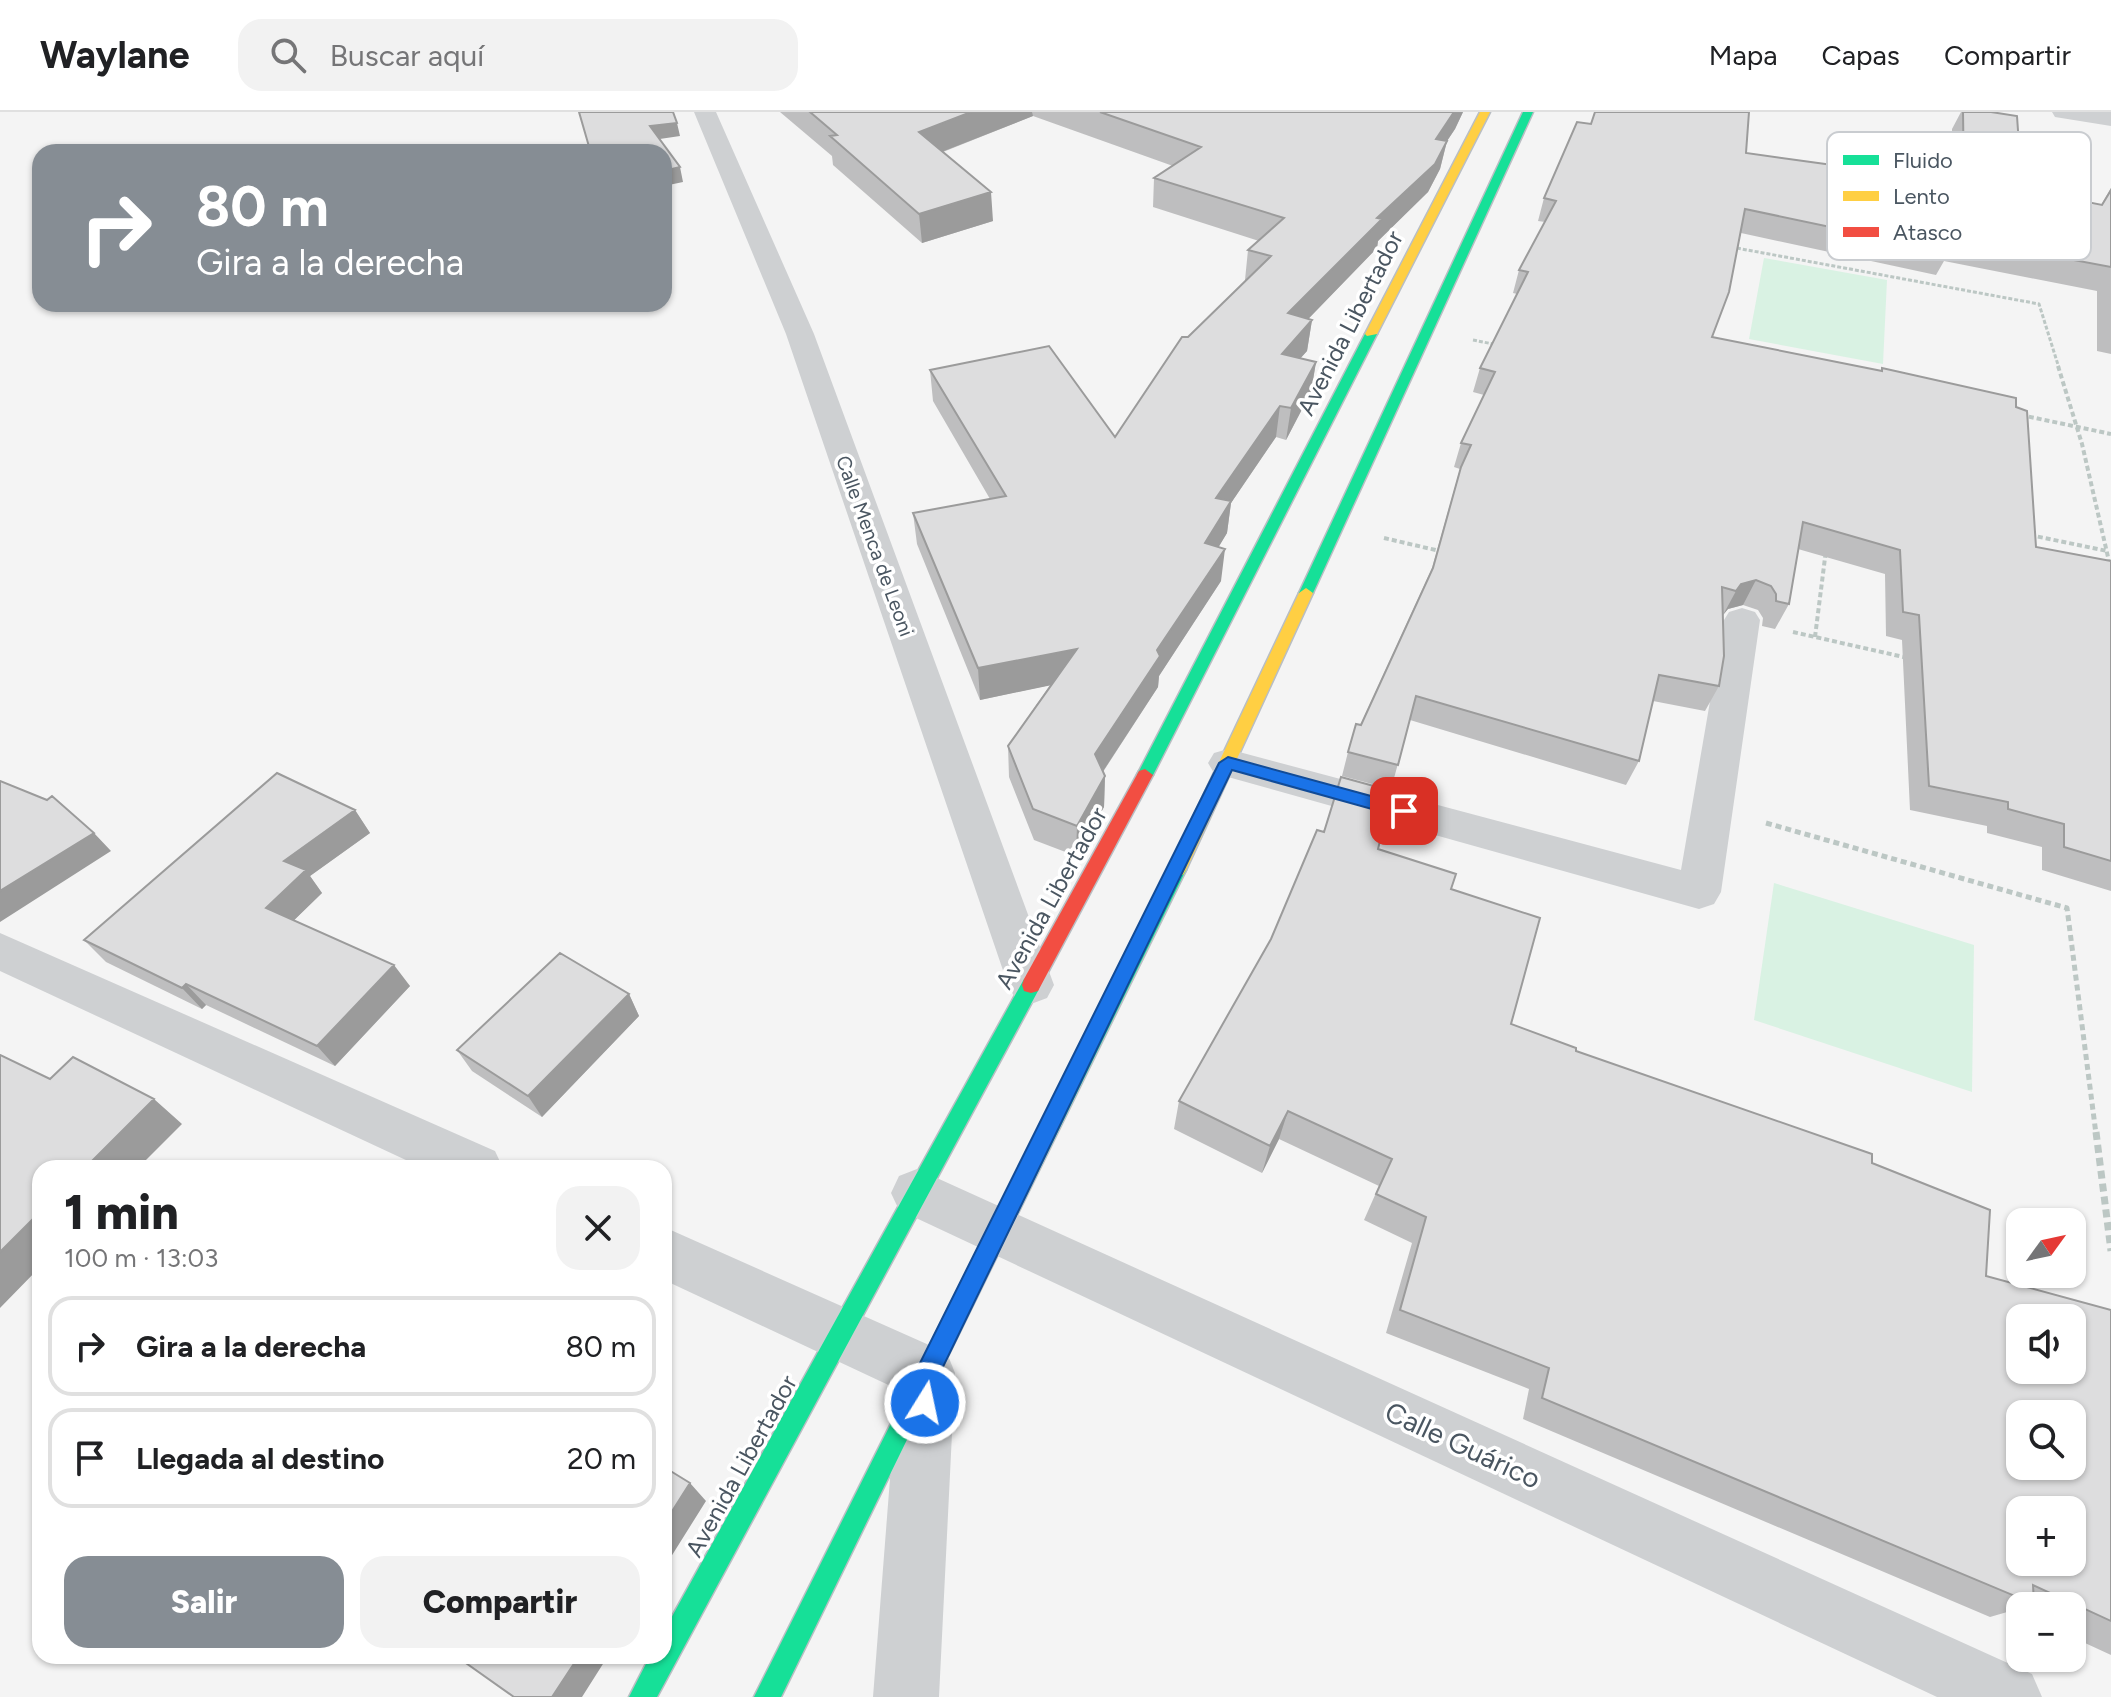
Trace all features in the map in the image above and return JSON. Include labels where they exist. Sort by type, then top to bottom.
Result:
[{"type":"highway","name":"Avenida Libertador","points":[[672,1642],[1151,765],[1485,112]]},
{"type":"highway","points":[[767,1697],[1228,763],[1528,112]]},
{"type":"highway","name":"Avenida Libertador","points":[[642,1697],[660,1664]]},
{"type":"street","name":"Calle Menca de Leoni","points":[[705,112],[800,334],[1031,985]]},
{"type":"street","points":[[2063,112],[2111,119]]},
{"type":"street","points":[[1228,763],[1699,892],[1742,620]]},
{"type":"street","points":[[0,951],[459,1160]]},
{"type":"street","name":"Calle Guárico","points":[[917,1193],[2009,1697]]},
{"type":"street","points":[[672,1257],[927,1373],[906,1697]]},
{"type":"path","points":[[1718,245],[2039,304],[2077,427],[2111,570]]},
{"type":"path","points":[[1427,331],[1503,346]]},
{"type":"path","points":[[2016,414],[2111,434]]},
{"type":"path","points":[[2015,532],[2107,551]]},
{"type":"path","points":[[1815,637],[1827,538]]},
{"type":"path","points":[[1713,808],[2067,908],[2111,1251]]},
{"type":"green space","points":[[1764,258],[1887,280],[1883,364],[1749,339]]},
{"type":"green space","points":[[1774,883],[1974,945],[1972,1092],[1754,1020]]},
{"type":"building","points":[[579,112],[673,112],[677,123],[650,126],[663,144],[588,144]]},
{"type":"building","points":[[810,112],[971,112],[919,132],[991,192],[919,214],[830,136],[837,135]]},
{"type":"building","points":[[1100,112],[1454,112],[1436,139],[1447,141],[1435,164],[1377,218],[1382,219],[1288,313],[1312,320],[1282,354],[1316,362],[1291,408],[1280,406],[1216,498],[1231,501],[1205,543],[1225,549],[1157,650],[1160,656],[1095,754],[1105,776],[1077,826],[1033,809],[1008,746],[1077,649],[978,668],[913,513],[1006,496],[930,370],[1049,346],[1115,437],[1182,337],[1188,337],[1271,256],[1248,250],[1284,218],[1154,178],[1201,147]]},
{"type":"building","points":[[1595,112],[1749,112],[1746,153],[1827,164],[1827,226],[1745,209],[1729,292],[1712,337],[1882,371],[1882,368],[2016,398],[2016,407],[2027,411],[2036,547],[2111,561],[2111,861],[2064,847],[2064,824],[2008,809],[2008,802],[1929,786],[1919,615],[1903,612],[1900,550],[1803,522],[1789,604],[1776,601],[1771,586],[1756,580],[1741,584],[1736,591],[1722,587],[1724,656],[1719,686],[1659,675],[1639,761],[1416,696],[1398,765],[1348,752],[1356,724],[1361,725],[1433,568],[1461,467],[1471,445],[1461,443],[1495,372],[1480,368],[1528,272],[1519,270],[1556,201],[1544,198],[1577,122],[1591,124]]},
{"type":"building","points":[[1963,112],[2017,116],[2018,132],[1963,132]]},
{"type":"building","points":[[672,156],[680,167],[672,169]]},
{"type":"building","points":[[2111,190],[2111,267],[2074,260],[2091,260],[2091,203],[2102,205]]},
{"type":"building","points":[[277,773],[355,810],[284,861],[306,870],[266,908],[394,965],[317,1046],[186,984],[182,988],[84,940]]},
{"type":"building","points":[[1341,777],[1392,791],[1378,849],[1456,874],[1451,889],[1540,918],[1511,1024],[1576,1048],[1576,1051],[1872,1154],[1872,1163],[1990,1210],[1986,1276],[2006,1281],[2006,1288],[2030,1288],[2111,1310],[2111,1621],[2086,1609],[2086,1592],[2048,1592],[2033,1585],[2033,1592],[2006,1592],[1542,1398],[1549,1368],[1400,1310],[1426,1217],[1376,1194],[1392,1159],[1288,1111],[1270,1146],[1179,1101],[1271,939],[1317,830],[1324,832]]},
{"type":"building","points":[[0,781],[47,800],[52,796],[94,833],[0,891]]},
{"type":"building","points":[[560,953],[629,994],[528,1096],[457,1050]]},
{"type":"building","points":[[0,1055],[50,1079],[73,1057],[154,1099],[93,1160],[32,1160],[32,1220],[0,1252]]},
{"type":"building","points":[[672,1472],[690,1483],[672,1511]]},
{"type":"building","points":[[467,1664],[574,1664],[552,1697],[514,1697]]},
{"type":"traffic: fast","points":[[1306,593],[1528,112]]},
{"type":"traffic: fast","points":[[1145,775],[1371,334]]},
{"type":"traffic: fast","points":[[767,1697],[1177,870]]},
{"type":"traffic: fast","points":[[672,1642],[1031,985]]},
{"type":"traffic: fast","points":[[642,1697],[660,1664]]},
{"type":"traffic: slow","points":[[1371,334],[1485,112]]},
{"type":"traffic: slow","points":[[1177,870],[1306,593]]},
{"type":"traffic: jam","points":[[1031,985],[1145,775]]},
{"type":"route","points":[[925,1403],[927,1373],[1228,763],[1404,811]]}]
